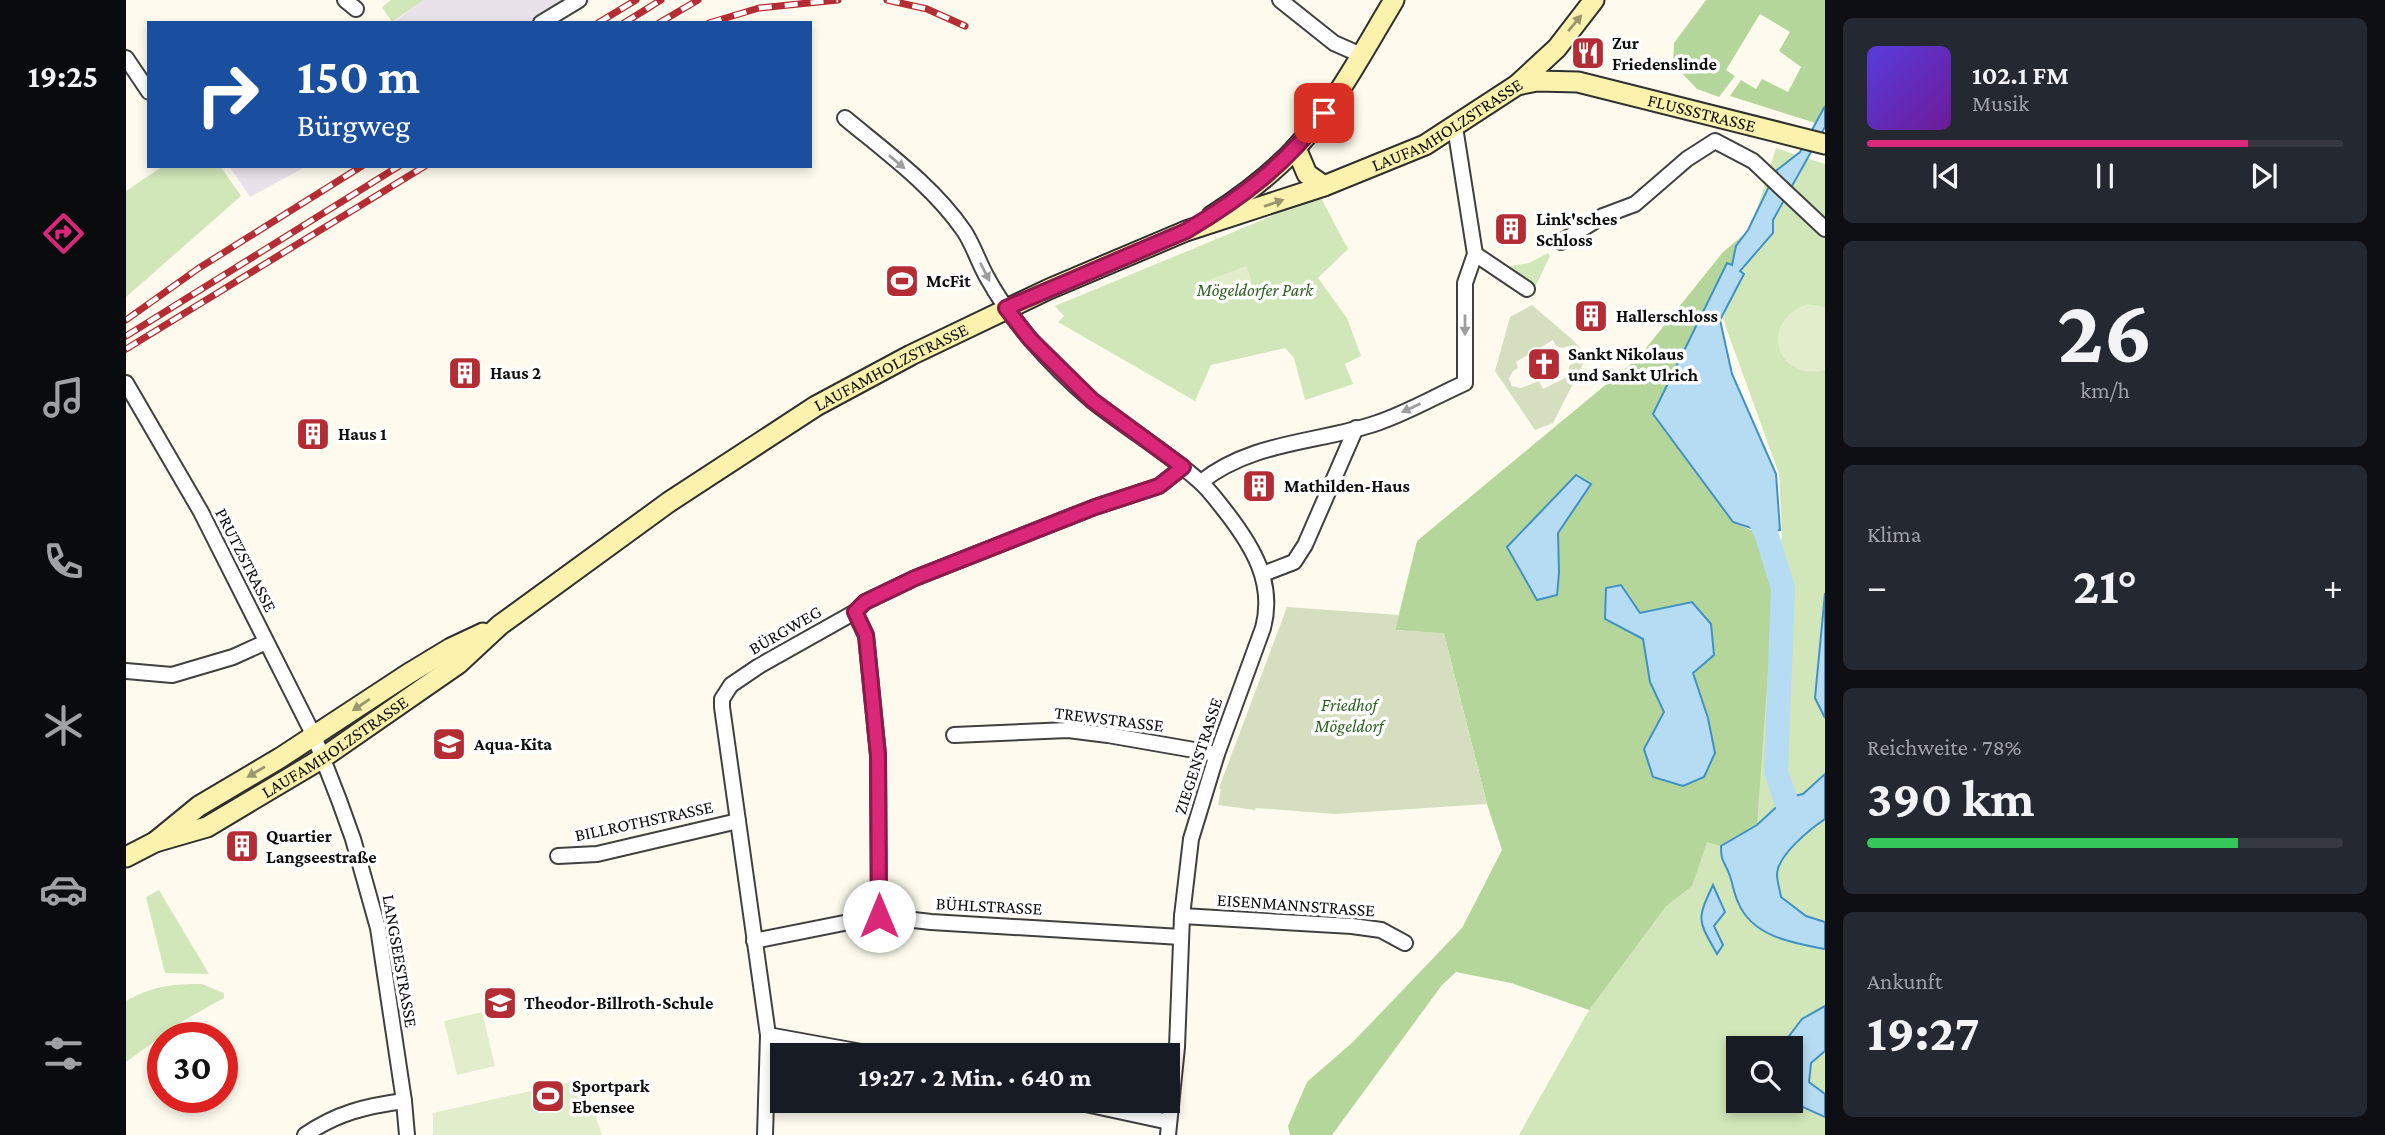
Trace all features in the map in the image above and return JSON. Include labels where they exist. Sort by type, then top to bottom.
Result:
[{"type":"main road","points":[[1186,231],[1252,188],[1296,148],[1324,113],[1394,0]]},
{"type":"main road","name":"LAUFAMHOLZSTRASSE","points":[[126,857],[155,842],[206,827],[321,759],[458,664],[500,625],[680,494],[794,419],[883,369],[1006,308],[1186,231],[1324,186],[1409,153],[1455,127],[1517,85],[1557,48],[1594,0]]},
{"type":"main road","points":[[1557,48],[1560,64],[1578,82]]},
{"type":"main road","name":"FLUSSSTRASSE","points":[[1517,85],[1537,81],[1578,82],[1825,144]]},
{"type":"main road","points":[[1296,148],[1307,174],[1324,186]]},
{"type":"main road","name":"LAUFAMHOLZSTRASSE","points":[[155,842],[199,806],[451,648],[500,625]]},
{"type":"street","points":[[544,21],[579,0]]},
{"type":"street","points":[[1280,0],[1334,43],[1361,55]]},
{"type":"street","points":[[126,58],[147,89]]},
{"type":"street","points":[[845,118],[921,181],[958,222],[987,278],[1030,339],[1084,393],[1201,482],[1241,532],[1263,574],[1294,562],[1305,545],[1356,428]]},
{"type":"street","points":[[1201,482],[1218,469],[1245,455],[1378,423],[1465,383],[1465,283],[1472,261],[1455,127]]},
{"type":"street","points":[[1561,242],[1603,216],[1635,204],[1687,159],[1715,141],[1753,161],[1825,229]]},
{"type":"street","points":[[1472,261],[1527,289]]},
{"type":"street","name":"PRUTZSTRASSE","points":[[126,383],[201,512],[314,736],[321,759]]},
{"type":"street","name":"BÜRGWEG","points":[[765,1135],[768,1035],[722,706],[725,694],[731,685],[759,666],[855,612],[865,602],[915,578],[1095,507],[1159,486],[1183,467]]},
{"type":"street","name":"ZIEGENSTRASSE","points":[[1168,1128],[1177,1047],[1182,916],[1191,839],[1216,754],[1267,612],[1263,574]]},
{"type":"street","points":[[855,612],[866,635],[878,755],[879,916]]},
{"type":"street","points":[[126,671],[172,675],[233,657],[266,642]]},
{"type":"street","name":"TREWSTRASSE","points":[[954,735],[1068,730],[1216,754]]},
{"type":"street","name":"LANGSEESTRASSE","points":[[321,759],[353,839],[378,928],[407,1135]]},
{"type":"street","name":"BILLROTHSTRASSE","points":[[558,856],[597,854],[738,821]]},
{"type":"street","name":"BÜHLSTRASSE","points":[[754,941],[879,916],[931,922],[1181,937]]},
{"type":"street","name":"EISENMANNSTRASSE","points":[[1182,916],[1352,926],[1381,930],[1405,943]]},
{"type":"street","points":[[768,1035],[812,1043]]},
{"type":"street","points":[[305,1135],[340,1114],[404,1101]]},
{"type":"street","points":[[1115,1113],[1168,1128]]},
{"type":"shaded area","points":[[424,0],[591,0],[555,21],[395,21]]},
{"type":"shaded area","points":[[230,168],[303,168],[250,197]]},
{"type":"green space","points":[[391,0],[424,0],[393,21],[382,7]]},
{"type":"green space","points":[[1706,0],[1825,0],[1825,126],[1730,96],[1741,80],[1756,89],[1762,79],[1788,92],[1801,67],[1779,51],[1790,32],[1760,14],[1726,70],[1735,76],[1719,97],[1697,89],[1673,64],[1674,43]]},
{"type":"green space","points":[[1776,148],[1825,164],[1825,593],[1815,698],[1825,718],[1825,1135],[1519,1135],[1589,1010],[1661,814],[1711,780],[1782,537],[1779,474],[1723,319]]},
{"type":"green space","points":[[160,168],[221,168],[241,196],[126,297],[126,191]]},
{"type":"green space","name":"Mögeldorfer Park","points":[[1320,196],[1348,249],[1318,278],[1347,318],[1361,356],[1345,364],[1353,384],[1305,400],[1294,358],[1285,348],[1211,365],[1195,401],[1058,322],[1064,316],[1055,306]]},
{"type":"green space","points":[[1748,231],[1736,247],[1731,266],[1727,264],[1653,413],[1733,522],[1762,535],[1774,588],[1757,825],[1721,846],[1707,842],[1692,886],[1666,906],[1589,1010],[1511,983],[1456,972],[1442,985],[1332,1135],[1290,1135],[1288,1126],[1307,1082],[1353,1042],[1462,928],[1502,850],[1487,804],[1444,634],[1395,630],[1417,541],[1638,358],[1723,252]],"holes":[[[1591,485],[1558,533],[1559,573],[1508,547]],[[1621,585],[1640,613],[1693,673],[1708,718],[1644,749],[1664,712],[1650,682],[1643,639]]]},
{"type":"green space","points":[[1548,253],[1550,256],[1535,287],[1504,267],[1529,263]]},
{"type":"green space","points":[[1246,266],[1252,281],[1212,295],[1206,281]]},
{"type":"green space","points":[[1808,304],[1825,307],[1825,370],[1808,371],[1794,367],[1785,359],[1779,348],[1778,336],[1782,323],[1792,312]]},
{"type":"green space","points":[[1532,305],[1574,341],[1587,356],[1553,423],[1535,430],[1495,371],[1510,317]],"holes":[[[1553,340],[1556,346],[1568,346],[1576,362],[1569,366],[1569,376],[1543,389],[1539,381],[1521,388],[1512,386],[1509,378],[1518,368],[1516,362]]]},
{"type":"green space","name":"Friedhof Mögeldorf","points":[[1287,607],[1399,615],[1395,630],[1444,633],[1487,804],[1335,814],[1255,810],[1218,805],[1219,788]]},
{"type":"green space","points":[[159,890],[209,974],[165,973],[146,897]]},
{"type":"green space","points":[[202,984],[224,993],[224,998],[181,1022],[147,1022],[147,1047],[126,1062],[126,1001],[162,987]]},
{"type":"green space","points":[[482,1012],[495,1066],[457,1075],[444,1021]]},
{"type":"green space","name":"Sportpark Ebensee","points":[[583,1079],[602,1135],[433,1135],[433,1113]]},
{"type":"water","points":[[1825,106],[1825,127],[1773,220],[1773,233],[1740,271],[1744,274],[1720,320],[1732,374],[1776,474],[1780,530],[1766,533],[1733,522],[1653,414],[1727,263],[1732,265],[1736,246],[1748,230],[1777,170],[1800,152]]},
{"type":"water","points":[[1576,475],[1591,484],[1558,533],[1557,595],[1537,600],[1507,547]]},
{"type":"water","points":[[1621,585],[1640,613],[1692,602],[1711,624],[1714,655],[1693,673],[1708,718],[1715,753],[1704,777],[1683,786],[1653,777],[1644,749],[1664,712],[1650,682],[1643,639],[1605,619],[1606,588]]},
{"type":"water","points":[[1825,593],[1825,718],[1815,698]]},
{"type":"water","points":[[1825,774],[1825,819],[1789,851],[1779,867],[1777,880],[1781,897],[1806,916],[1825,922],[1825,949],[1787,941],[1763,931],[1753,923],[1744,914],[1737,899],[1721,846],[1757,825],[1786,798],[1803,794]]},
{"type":"water","points":[[1713,885],[1725,912],[1714,926],[1723,945],[1717,954],[1702,920],[1704,906]]},
{"type":"water","points":[[1825,1006],[1825,1051],[1811,1063],[1809,1082],[1825,1094],[1825,1117],[1803,1107],[1803,1036],[1789,1036],[1802,1019]]},
{"type":"waterway","points":[[1753,505],[1766,533],[1783,588],[1776,772],[1791,815]]},
{"type":"railway","points":[[601,21],[636,0]]},
{"type":"railway","points":[[627,21],[661,0]]},
{"type":"railway","points":[[662,21],[698,0]]},
{"type":"railway","points":[[716,21],[759,8],[838,0]]},
{"type":"railway","points":[[887,0],[927,9],[965,26]]},
{"type":"railway","points":[[126,320],[199,268],[359,168]]},
{"type":"railway","points":[[126,336],[396,168]]},
{"type":"railway","points":[[126,349],[422,168]]},
{"type":"place","name":"Zur Friedenslinde","points":[[1588,53]]},
{"type":"place","name":"Link'sches Schloss","points":[[1511,229]]},
{"type":"place","name":"McFit","points":[[902,281]]},
{"type":"place","name":"Hallerschloss","points":[[1591,316]]},
{"type":"place","name":"Sankt Nikolaus und Sankt Ulrich","points":[[1544,364]]},
{"type":"place","name":"Haus 2","points":[[465,373]]},
{"type":"place","name":"Haus 1","points":[[313,434]]},
{"type":"place","name":"Mathilden-Haus","points":[[1259,486]]},
{"type":"place","name":"Aqua-Kita","points":[[449,744]]},
{"type":"place","name":"Quartier Langseestraße","points":[[242,846]]},
{"type":"place","name":"Theodor-Billroth-Schule","points":[[500,1003]]},
{"type":"place","name":"Sportpark Ebensee","points":[[548,1096]]},
{"type":"route","points":[[879,916],[878,755],[866,635],[855,612],[865,602],[915,578],[1095,507],[1159,486],[1183,467],[1092,400],[1030,339],[1006,308],[1186,231],[1210,217],[1271,173],[1296,148],[1324,113]]}]
